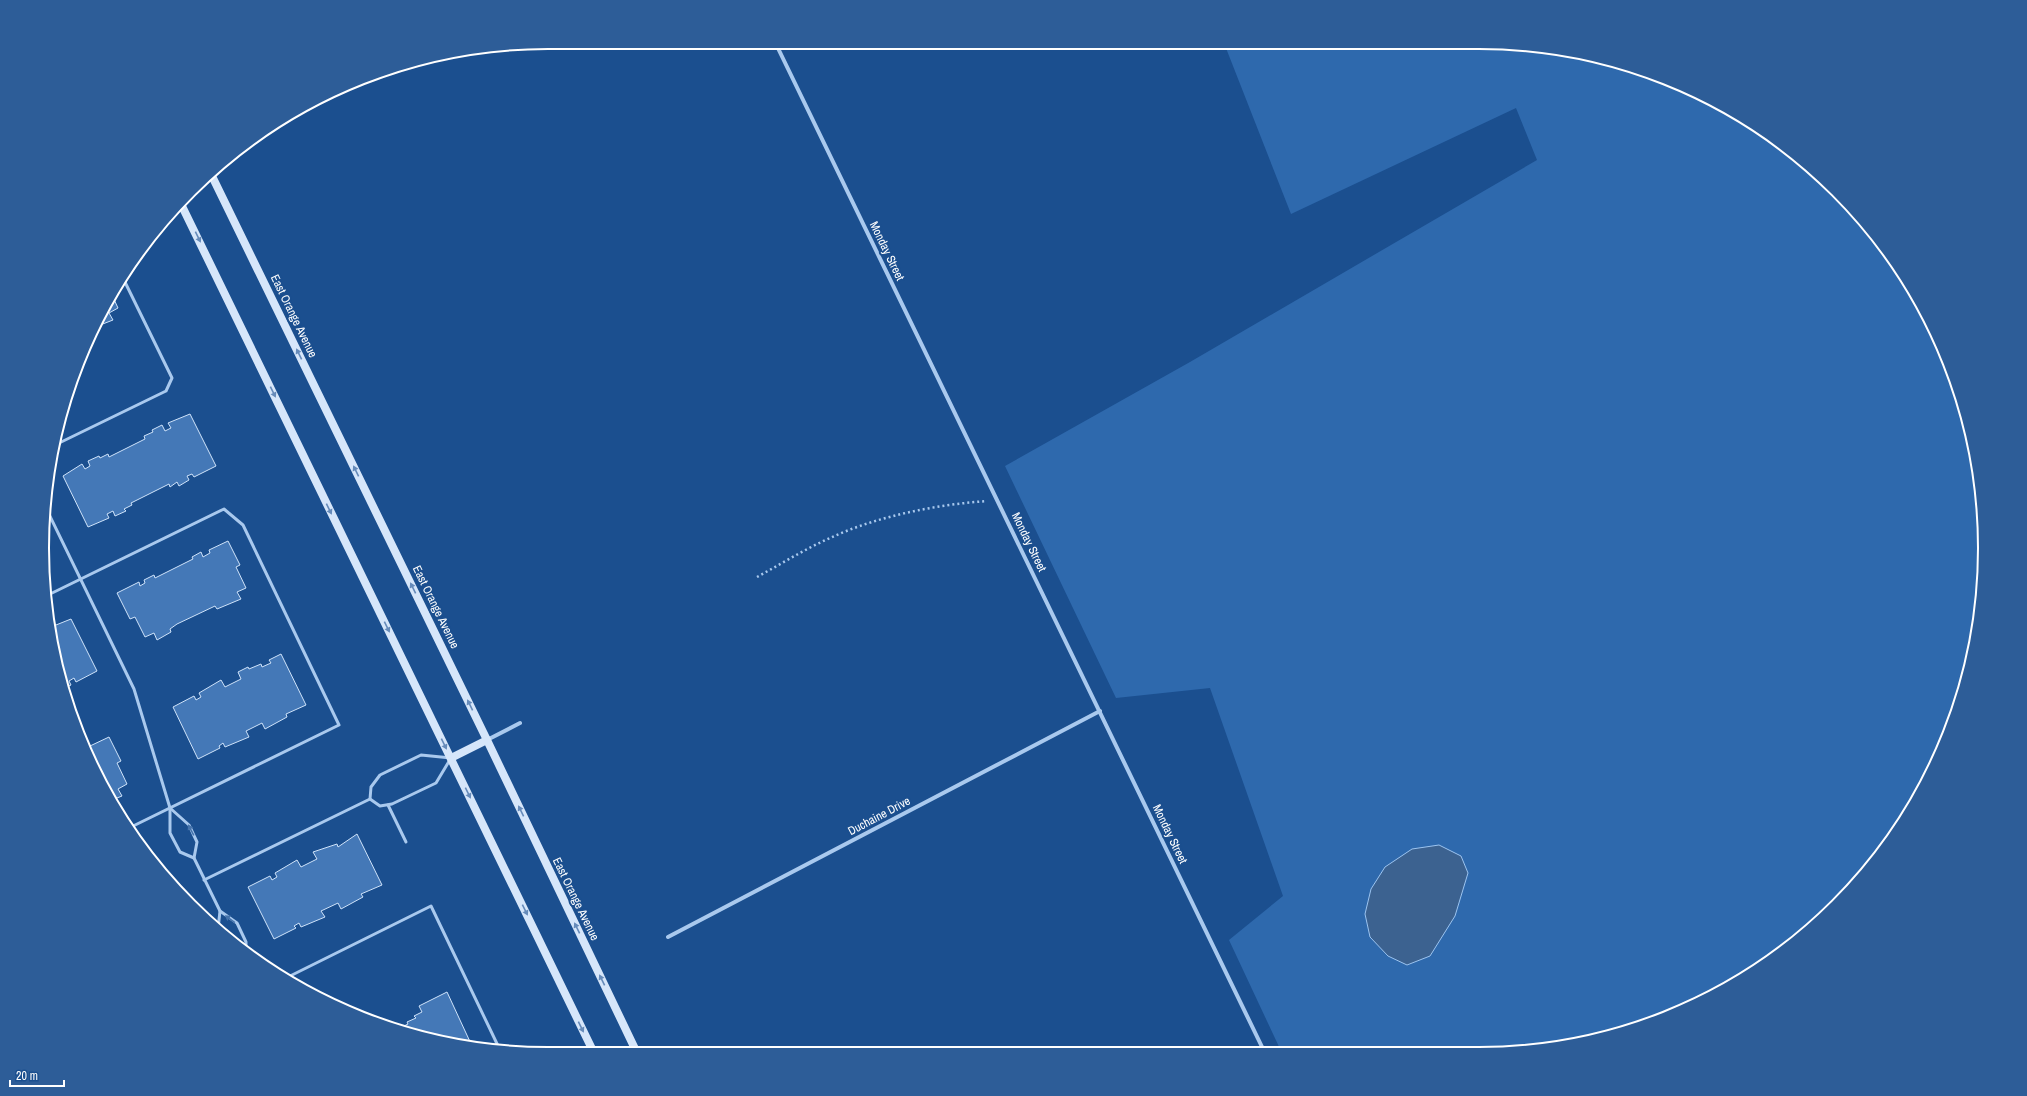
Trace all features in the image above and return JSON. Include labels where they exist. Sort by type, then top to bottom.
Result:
[{"type":"street","name":"Monday Street","points":[[778,49],[1262,1047]]},
{"type":"street","name":"East Orange Avenue","points":[[213,178],[487,740],[635,1047]]},
{"type":"street","points":[[183,208],[591,1047]]},
{"type":"street","name":"Duchaine Drive","points":[[668,937],[1100,712]]},
{"type":"street","points":[[451,758],[520,723]]},
{"type":"lane","points":[[61,443],[166,391],[172,378],[125,283]]},
{"type":"lane","points":[[51,593],[224,509],[243,525],[339,725],[134,826]]},
{"type":"lane","points":[[50,518],[134,689],[170,808],[170,833],[180,852],[194,858]]},
{"type":"lane","points":[[421,755],[451,758],[436,783],[388,805],[380,806],[370,799],[371,787],[380,775],[421,755]]},
{"type":"lane","points":[[204,880],[370,799]]},
{"type":"lane","points":[[388,805],[406,842]]},
{"type":"lane","points":[[170,808],[189,824],[197,842],[194,858],[204,880],[220,911],[236,923],[246,942],[246,945]]},
{"type":"lane","points":[[291,976],[431,906],[497,1044]]},
{"type":"lane","points":[[219,923],[220,911]]},
{"type":"path","points":[[757,577],[829,538],[850,530],[948,504],[997,500]]},
{"type":"shaded area","points":[[1226,49],[1479,49],[1544,53],[1608,66],[1639,75],[1670,87],[1700,100],[1729,116],[1783,152],[1832,195],[1875,244],[1894,271],[1927,327],[1952,388],[1961,419],[1974,483],[1977,515],[1977,581],[1974,613],[1961,677],[1952,708],[1927,769],[1911,798],[1875,852],[1854,877],[1832,901],[1783,944],[1756,963],[1700,996],[1639,1021],[1608,1030],[1544,1043],[1479,1047],[1279,1047],[1229,940],[1283,896],[1210,688],[1116,698],[1005,466],[1190,362],[1537,160],[1516,108],[1291,214]]},
{"type":"shaded area","points":[[1439,845],[1461,856],[1468,873],[1455,916],[1430,956],[1407,965],[1388,956],[1370,937],[1365,914],[1371,889],[1385,867],[1412,849]]},
{"type":"building","points":[[115,301],[118,308],[109,313],[113,320],[101,325]]},
{"type":"building","points":[[190,414],[216,466],[194,477],[192,474],[187,476],[189,480],[179,486],[177,482],[170,487],[169,484],[131,503],[132,505],[124,509],[126,511],[115,516],[113,511],[107,514],[109,518],[88,527],[63,476],[82,464],[85,469],[90,466],[88,461],[99,456],[100,458],[108,454],[109,457],[145,439],[144,436],[153,432],[152,430],[162,425],[165,431],[171,428],[168,423]]},
{"type":"building","points":[[228,541],[240,565],[236,567],[246,588],[237,592],[241,599],[217,609],[215,606],[177,624],[170,629],[171,632],[157,640],[154,633],[145,637],[135,617],[130,619],[117,593],[139,582],[140,586],[145,583],[144,580],[154,575],[155,578],[193,559],[192,557],[201,552],[203,557],[210,553],[209,550]]},
{"type":"building","points":[[71,619],[97,671],[76,682],[74,678],[69,681],[71,685],[69,686],[66,677],[55,625]]},
{"type":"building","points":[[281,654],[306,705],[286,714],[287,717],[265,729],[262,723],[246,731],[249,737],[225,747],[223,743],[219,746],[220,748],[198,759],[173,707],[194,696],[196,700],[201,697],[199,693],[221,680],[225,687],[241,679],[238,672],[248,667],[249,669],[261,664],[262,667],[271,663],[269,660]]},
{"type":"building","points":[[109,737],[121,761],[117,763],[127,784],[118,789],[122,796],[116,798],[100,769],[90,746]]},
{"type":"building","points":[[357,834],[382,885],[361,894],[363,897],[341,909],[338,903],[321,911],[325,917],[301,927],[299,923],[294,926],[296,928],[274,939],[248,887],[270,876],[272,880],[277,877],[275,873],[297,860],[301,867],[317,859],[313,852],[337,844],[338,847]]},
{"type":"building","points":[[447,992],[469,1040],[404,1026],[408,1024],[407,1022],[416,1018],[414,1016],[422,1012],[419,1006]]}]
